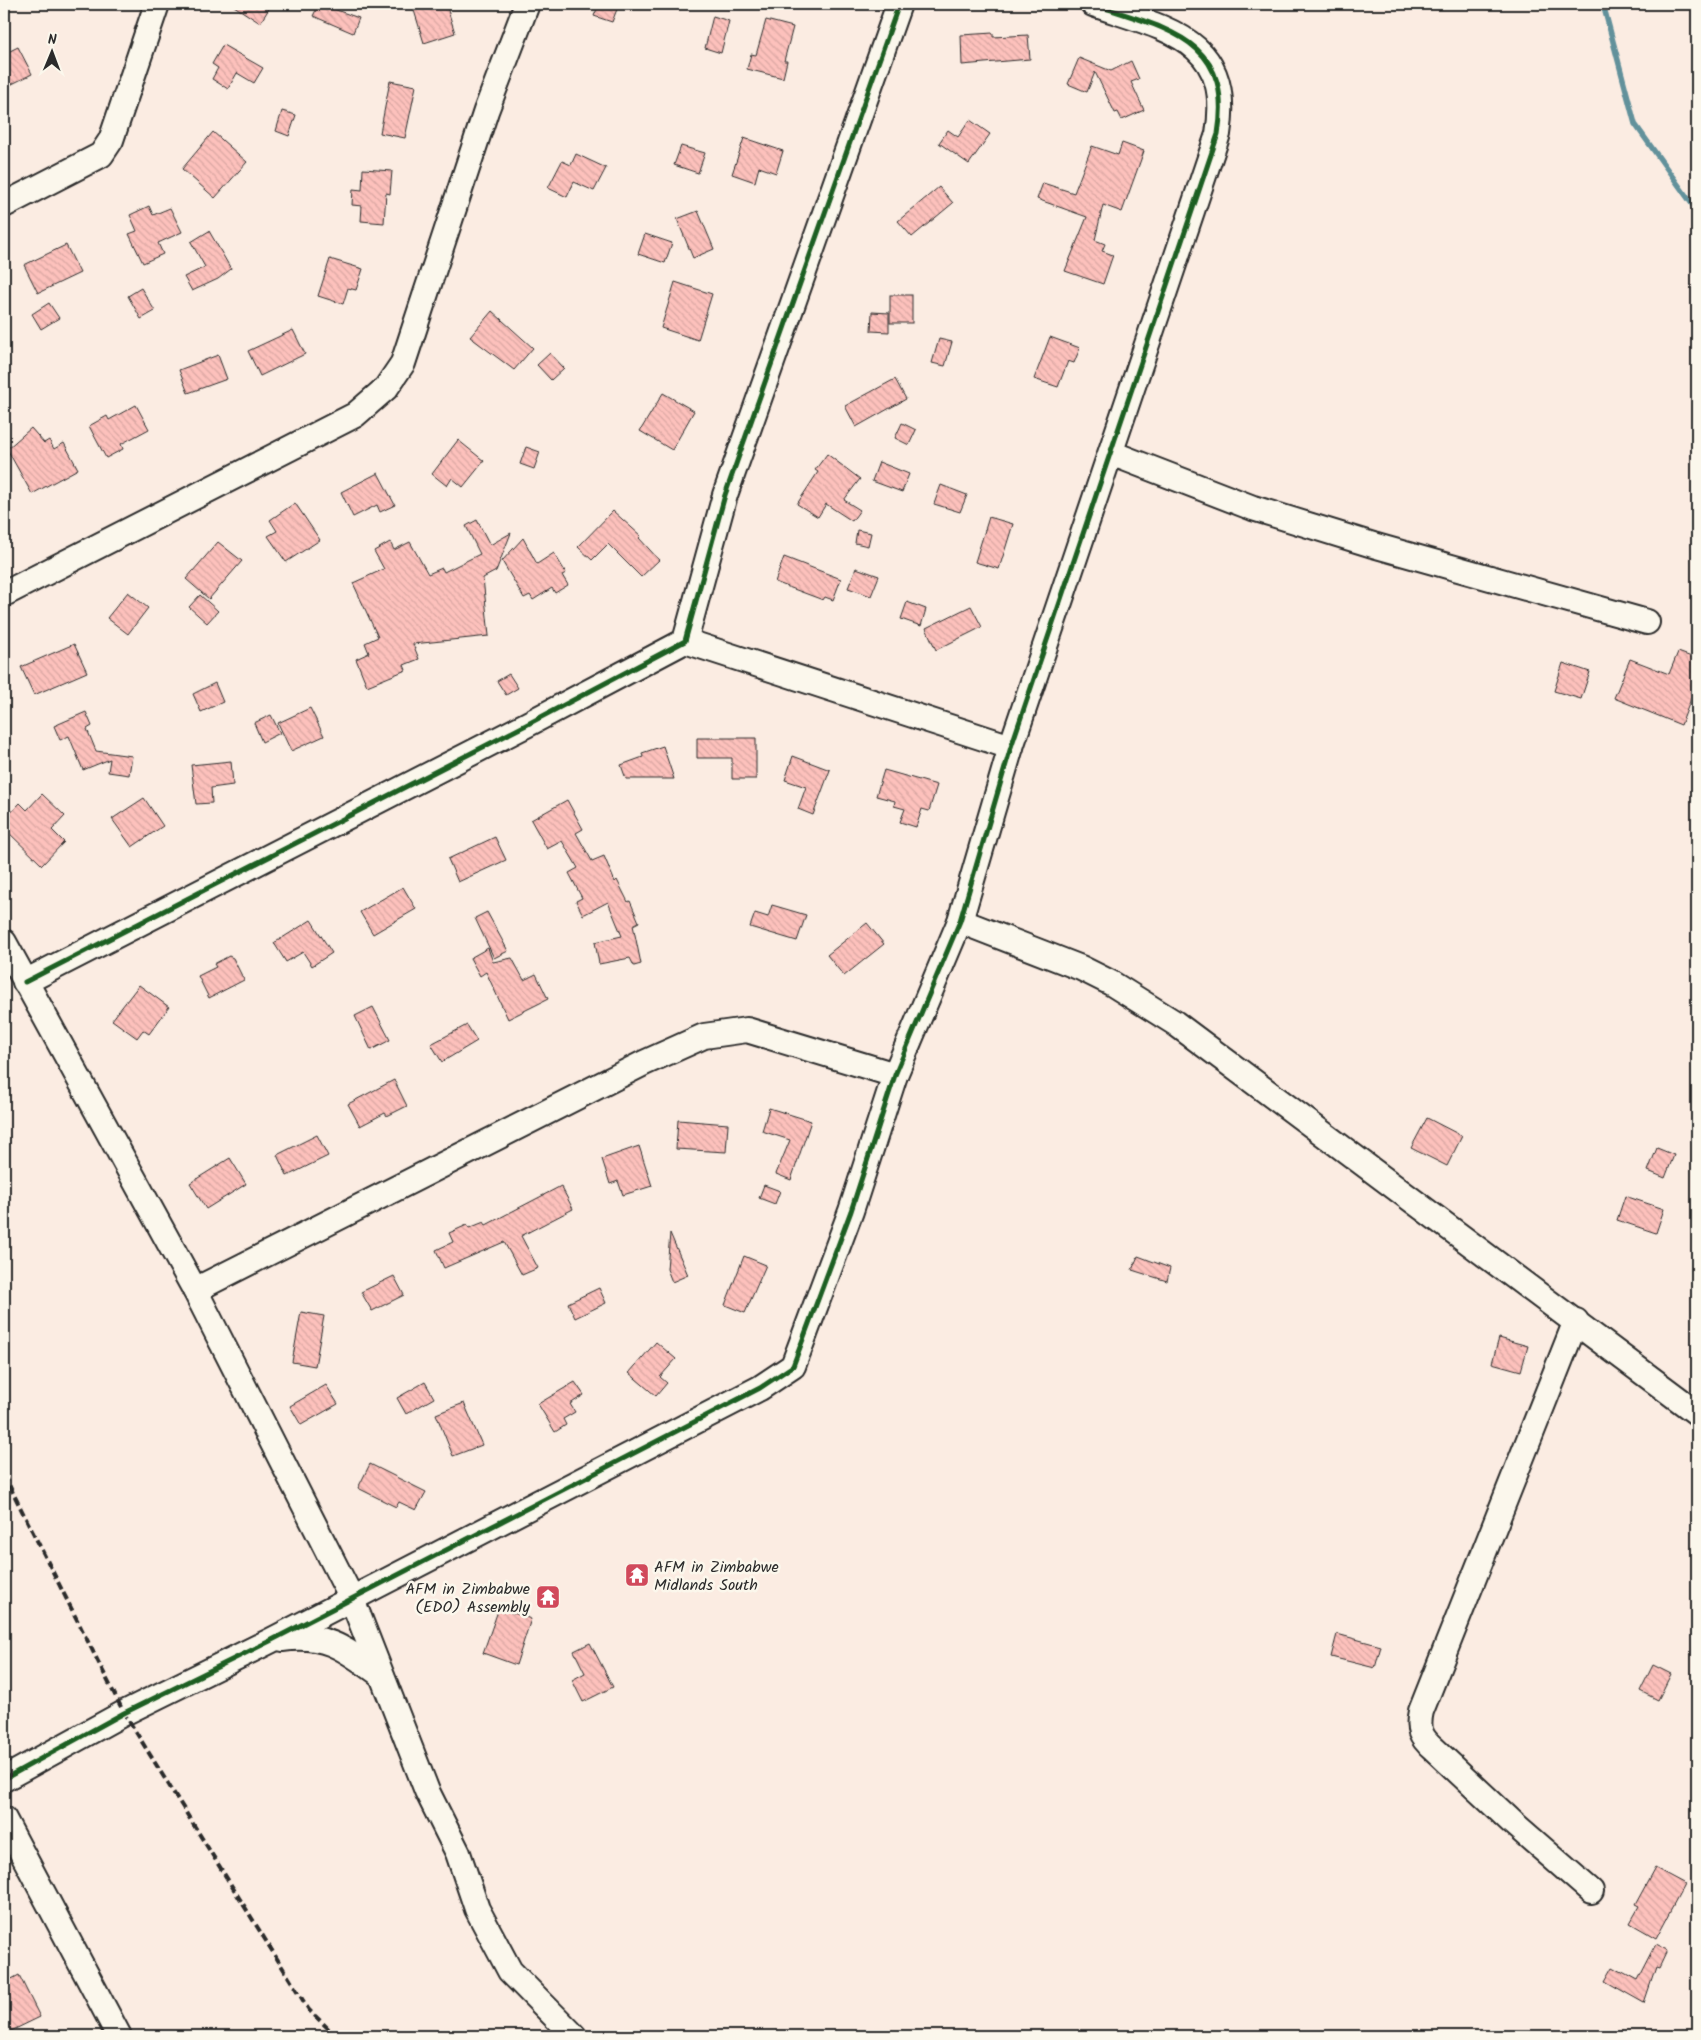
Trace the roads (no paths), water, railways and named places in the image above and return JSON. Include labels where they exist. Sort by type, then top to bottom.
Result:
[{"type":"street","points":[[4,205],[101,154],[111,140],[157,4]]},
{"type":"street","points":[[4,594],[355,415],[386,388],[403,363],[486,110],[527,4]]},
{"type":"street","points":[[685,641],[725,495],[899,4]]},
{"type":"street","points":[[4,1779],[124,1713],[270,1641],[760,1388],[793,1366],[851,1211],[895,1075],[960,921],[1010,747],[1218,134],[1222,110],[1212,67],[1195,47],[1173,32],[1093,4]]},
{"type":"street","points":[[1111,453],[1254,508],[1383,548],[1647,622]]},
{"type":"street","points":[[25,982],[518,729],[685,641],[1010,747]]},
{"type":"street","points":[[960,921],[1081,968],[1111,983],[1167,1018],[1697,1413]]},
{"type":"street","points":[[4,942],[195,1290],[352,1599],[427,1790],[458,1854],[477,1909],[510,1970],[574,2036]]},
{"type":"street","points":[[195,1290],[635,1067],[704,1036],[747,1030],[895,1075]]},
{"type":"street","points":[[1576,1322],[1421,1711],[1418,1725],[1422,1738],[1513,1823],[1591,1891]]},
{"type":"street","points":[[270,1641],[310,1637],[330,1642],[380,1674]]},
{"type":"street","points":[[4,1819],[119,2036]]},
{"type":"waterway","points":[[1603,4],[1635,124],[1697,211]]},
{"type":"railway","points":[[4,1475],[124,1713],[309,2010],[336,2036]]},
{"type":"place","name":"AFM in Zimbabwe Midlands South","points":[[637,1575]]},
{"type":"place","name":"AFM in Zimbabwe (EDO) Assembly","points":[[548,1597]]}]
